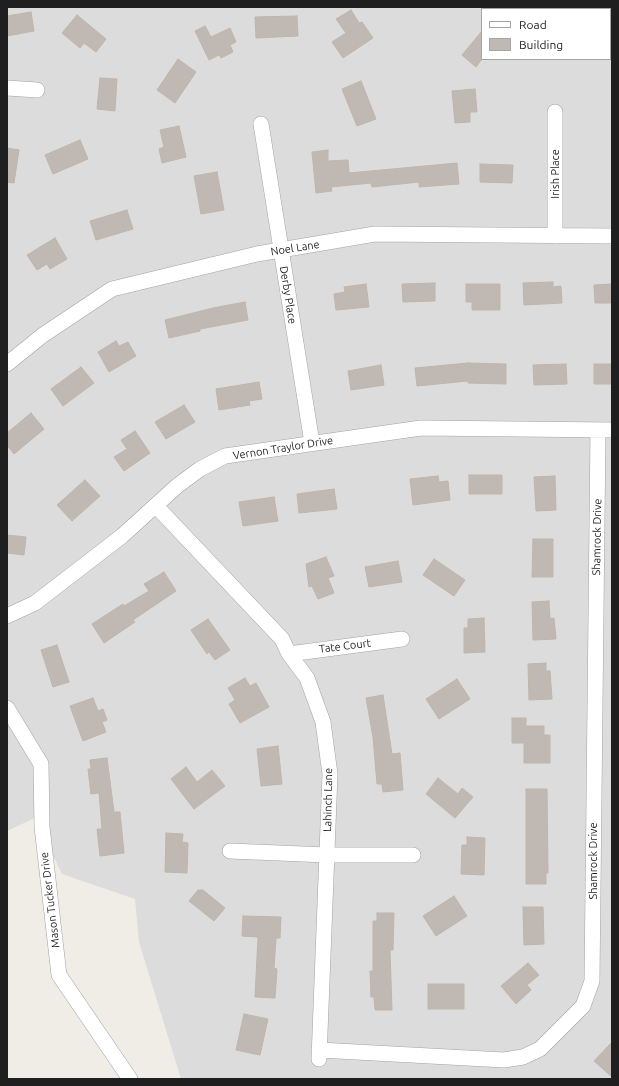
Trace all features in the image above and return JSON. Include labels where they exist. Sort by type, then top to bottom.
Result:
[{"type":"street","points":[[7,88],[37,90]]},
{"type":"street","name":"Irish Place","points":[[555,112],[555,236]]},
{"type":"street","name":"Derby Place","points":[[261,124],[312,443]]},
{"type":"street","name":"Noel Lane","points":[[7,364],[43,335],[112,289],[257,254],[375,234],[612,236]]},
{"type":"street","name":"Vernon Traylor Drive","points":[[7,616],[35,603],[122,536],[177,486],[200,469],[225,456],[421,428],[605,430]]},
{"type":"street","name":"Shamrock Drive","points":[[319,1054],[504,1060],[523,1057],[540,1049],[583,1006],[592,981],[605,430]]},
{"type":"street","name":"Lahinch Lane","points":[[156,506],[282,639],[289,654],[307,678],[323,722],[330,774],[319,1054]]},
{"type":"street","name":"Tate Court","points":[[289,654],[402,639]]},
{"type":"street","name":"Mason Tucker Drive","points":[[7,708],[40,764],[42,826],[59,976],[130,1079]]},
{"type":"street","points":[[230,851],[327,855],[413,855]]},
{"type":"shaded area","points":[[7,7],[612,7],[612,1079],[181,1079],[139,942],[135,899],[62,874],[35,818],[7,831]]},
{"type":"building","points":[[351,10],[359,23],[362,22],[373,38],[343,58],[332,42],[346,33],[336,19]]},
{"type":"building","points":[[31,12],[34,31],[7,36],[7,16]]},
{"type":"building","points":[[77,15],[106,39],[96,52],[84,43],[80,48],[62,33]]},
{"type":"building","points":[[297,16],[298,36],[256,38],[255,17]]},
{"type":"building","points":[[205,26],[211,37],[230,28],[236,42],[230,45],[233,52],[221,58],[219,55],[209,60],[195,31]]},
{"type":"building","points":[[481,32],[481,60],[476,67],[462,55]]},
{"type":"building","points":[[178,59],[196,72],[175,103],[157,90]]},
{"type":"building","points":[[100,78],[117,79],[115,111],[97,109]]},
{"type":"building","points":[[361,81],[376,119],[357,126],[342,89]]},
{"type":"building","points":[[475,89],[477,112],[470,112],[470,122],[455,123],[452,91]]},
{"type":"building","points":[[179,126],[186,157],[162,163],[159,149],[164,147],[160,130]]},
{"type":"building","points":[[80,140],[88,159],[53,174],[45,155]]},
{"type":"building","points":[[7,148],[19,150],[14,183],[7,182]]},
{"type":"building","points":[[328,150],[328,161],[348,160],[349,173],[457,163],[459,184],[419,187],[419,182],[372,187],[371,183],[331,187],[332,191],[316,193],[312,152]]},
{"type":"building","points":[[480,164],[513,165],[512,183],[480,182]]},
{"type":"building","points":[[217,172],[224,210],[201,214],[194,176]]},
{"type":"building","points":[[127,210],[133,229],[96,240],[90,221]]},
{"type":"building","points":[[55,238],[67,259],[50,269],[47,264],[37,270],[27,255]]},
{"type":"building","points":[[553,282],[553,287],[561,286],[562,303],[524,305],[523,283]]},
{"type":"building","points":[[435,283],[435,301],[403,302],[402,284]]},
{"type":"building","points":[[366,284],[369,307],[336,310],[334,294],[345,292],[344,287]]},
{"type":"building","points":[[466,284],[500,284],[500,310],[472,310],[472,302],[466,302]]},
{"type":"building","points":[[612,284],[612,303],[595,303],[594,285]]},
{"type":"building","points":[[245,302],[248,320],[200,329],[200,331],[169,338],[165,320]]},
{"type":"building","points":[[116,341],[119,346],[128,342],[136,356],[109,372],[98,352]]},
{"type":"building","points":[[468,363],[506,364],[506,384],[468,383],[468,381],[417,386],[415,368]]},
{"type":"building","points":[[566,364],[567,384],[534,385],[533,365]]},
{"type":"building","points":[[594,364],[612,364],[612,384],[594,384]]},
{"type":"building","points":[[381,365],[384,385],[351,390],[348,371]]},
{"type":"building","points":[[81,367],[94,383],[63,406],[51,389]]},
{"type":"building","points":[[259,382],[262,399],[249,401],[250,405],[219,410],[216,389]]},
{"type":"building","points":[[184,405],[195,422],[166,439],[155,422]]},
{"type":"building","points":[[31,413],[44,429],[14,454],[7,445],[7,433]]},
{"type":"building","points":[[135,431],[150,453],[124,471],[114,457],[127,449],[121,440]]},
{"type":"building","points":[[469,475],[502,475],[502,494],[469,494]]},
{"type":"building","points":[[438,476],[439,482],[448,481],[450,500],[413,505],[410,479]]},
{"type":"building","points":[[555,476],[556,510],[536,511],[534,477]]},
{"type":"building","points":[[85,480],[100,496],[72,521],[57,505]]},
{"type":"building","points":[[334,489],[337,509],[299,513],[297,494]]},
{"type":"building","points":[[274,497],[278,521],[243,526],[239,502]]},
{"type":"building","points":[[7,535],[26,537],[24,555],[7,553]]},
{"type":"building","points":[[533,539],[553,539],[553,577],[532,577]]},
{"type":"building","points":[[326,557],[334,576],[328,578],[334,593],[318,599],[312,586],[309,587],[306,564]]},
{"type":"building","points":[[434,559],[465,580],[454,596],[423,575]]},
{"type":"building","points":[[398,561],[402,582],[369,587],[365,567]]},
{"type":"building","points":[[164,572],[176,591],[133,620],[135,622],[104,643],[92,624],[123,604],[124,606],[149,591],[144,584]]},
{"type":"building","points":[[549,601],[550,619],[554,618],[556,639],[533,640],[532,602]]},
{"type":"building","points":[[484,618],[485,652],[464,653],[464,628],[468,628],[468,619]]},
{"type":"building","points":[[208,619],[230,650],[215,660],[209,652],[207,654],[191,630]]},
{"type":"building","points":[[57,645],[69,682],[53,687],[41,650]]},
{"type":"building","points":[[546,663],[546,671],[550,671],[552,699],[529,700],[528,664]]},
{"type":"building","points":[[245,678],[250,686],[256,683],[269,707],[240,723],[229,704],[235,700],[228,688]]},
{"type":"building","points":[[457,679],[470,699],[439,719],[426,699]]},
{"type":"building","points":[[383,695],[392,754],[400,753],[403,790],[383,792],[382,784],[377,784],[373,737],[366,698]]},
{"type":"building","points":[[93,698],[98,711],[103,709],[107,720],[102,722],[106,732],[83,741],[70,706]]},
{"type":"building","points":[[512,718],[526,718],[526,726],[544,726],[544,735],[550,735],[550,763],[524,763],[524,743],[512,743]]},
{"type":"building","points":[[278,746],[282,784],[261,786],[257,749]]},
{"type":"building","points":[[107,758],[114,812],[120,812],[124,853],[100,856],[97,829],[102,829],[99,793],[91,794],[88,769],[91,769],[90,760]]},
{"type":"building","points":[[186,767],[197,782],[212,770],[225,786],[194,809],[171,779]]},
{"type":"building","points":[[438,778],[458,794],[462,788],[473,797],[455,818],[426,794]]},
{"type":"building","points":[[526,789],[547,789],[548,873],[546,873],[546,884],[526,884]]},
{"type":"building","points":[[166,833],[183,834],[182,842],[188,843],[187,873],[165,872]]},
{"type":"building","points":[[467,837],[485,838],[484,875],[461,874],[462,845],[467,845]]},
{"type":"building","points":[[198,890],[203,890],[225,908],[214,921],[189,901]]},
{"type":"building","points":[[454,896],[467,916],[436,936],[423,916]]},
{"type":"building","points":[[523,907],[543,907],[544,944],[524,945]]},
{"type":"building","points":[[377,913],[394,913],[393,950],[390,950],[392,1010],[375,1010],[374,997],[371,997],[370,971],[373,971],[373,921],[377,921]]},
{"type":"building","points":[[243,916],[281,917],[280,938],[276,938],[274,968],[277,969],[275,998],[255,997],[258,937],[242,936]]},
{"type":"building","points":[[528,963],[539,975],[527,985],[531,990],[516,1004],[501,986]]},
{"type":"building","points":[[428,984],[464,984],[464,1009],[428,1009]]},
{"type":"building","points":[[244,1014],[268,1019],[260,1055],[236,1050]]},
{"type":"building","points":[[612,1042],[612,1077],[594,1061]]}]
